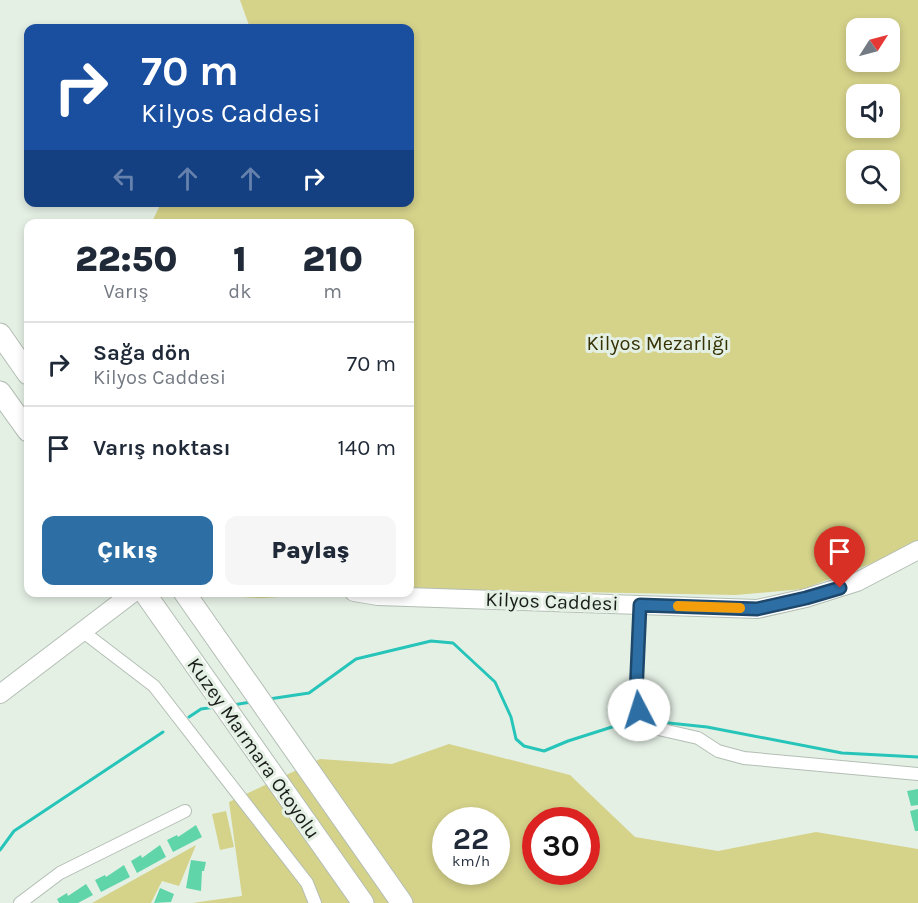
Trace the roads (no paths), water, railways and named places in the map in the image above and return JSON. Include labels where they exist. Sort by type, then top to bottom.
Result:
[{"type":"highway","points":[[0,334],[24,368]]},
{"type":"highway","points":[[0,392],[24,425]]},
{"type":"highway","name":"Kuzey Marmara Otoyolu","points":[[148,597],[363,903]]},
{"type":"highway","name":"Kuzey Marmara Otoyolu","points":[[188,597],[402,903]]},
{"type":"main road","name":"Kilyos Caddesi","points":[[407,597],[757,609],[806,598],[856,582],[918,550]]},
{"type":"main road","points":[[0,694],[127,597]]},
{"type":"street","points":[[640,605],[636,695],[639,710],[654,728],[698,738],[718,751],[744,758],[918,774]]},
{"type":"street","points":[[82,631],[154,686],[307,883],[315,903]]},
{"type":"street","points":[[20,903],[68,869],[185,811]]},
{"type":"waterway","points":[[269,699],[309,693],[356,659],[431,641],[453,643],[495,682],[511,717],[516,739],[524,746],[544,751],[612,727],[641,724]]},
{"type":"waterway","points":[[233,705],[251,702]]},
{"type":"waterway","points":[[189,717],[201,709],[215,707]]},
{"type":"waterway","points":[[659,722],[707,727],[842,753],[918,757]]},
{"type":"waterway","points":[[0,850],[14,831],[163,732]]},
{"type":"park label","name":"Kilyos Mezarlığı","points":[[658,343]]}]
